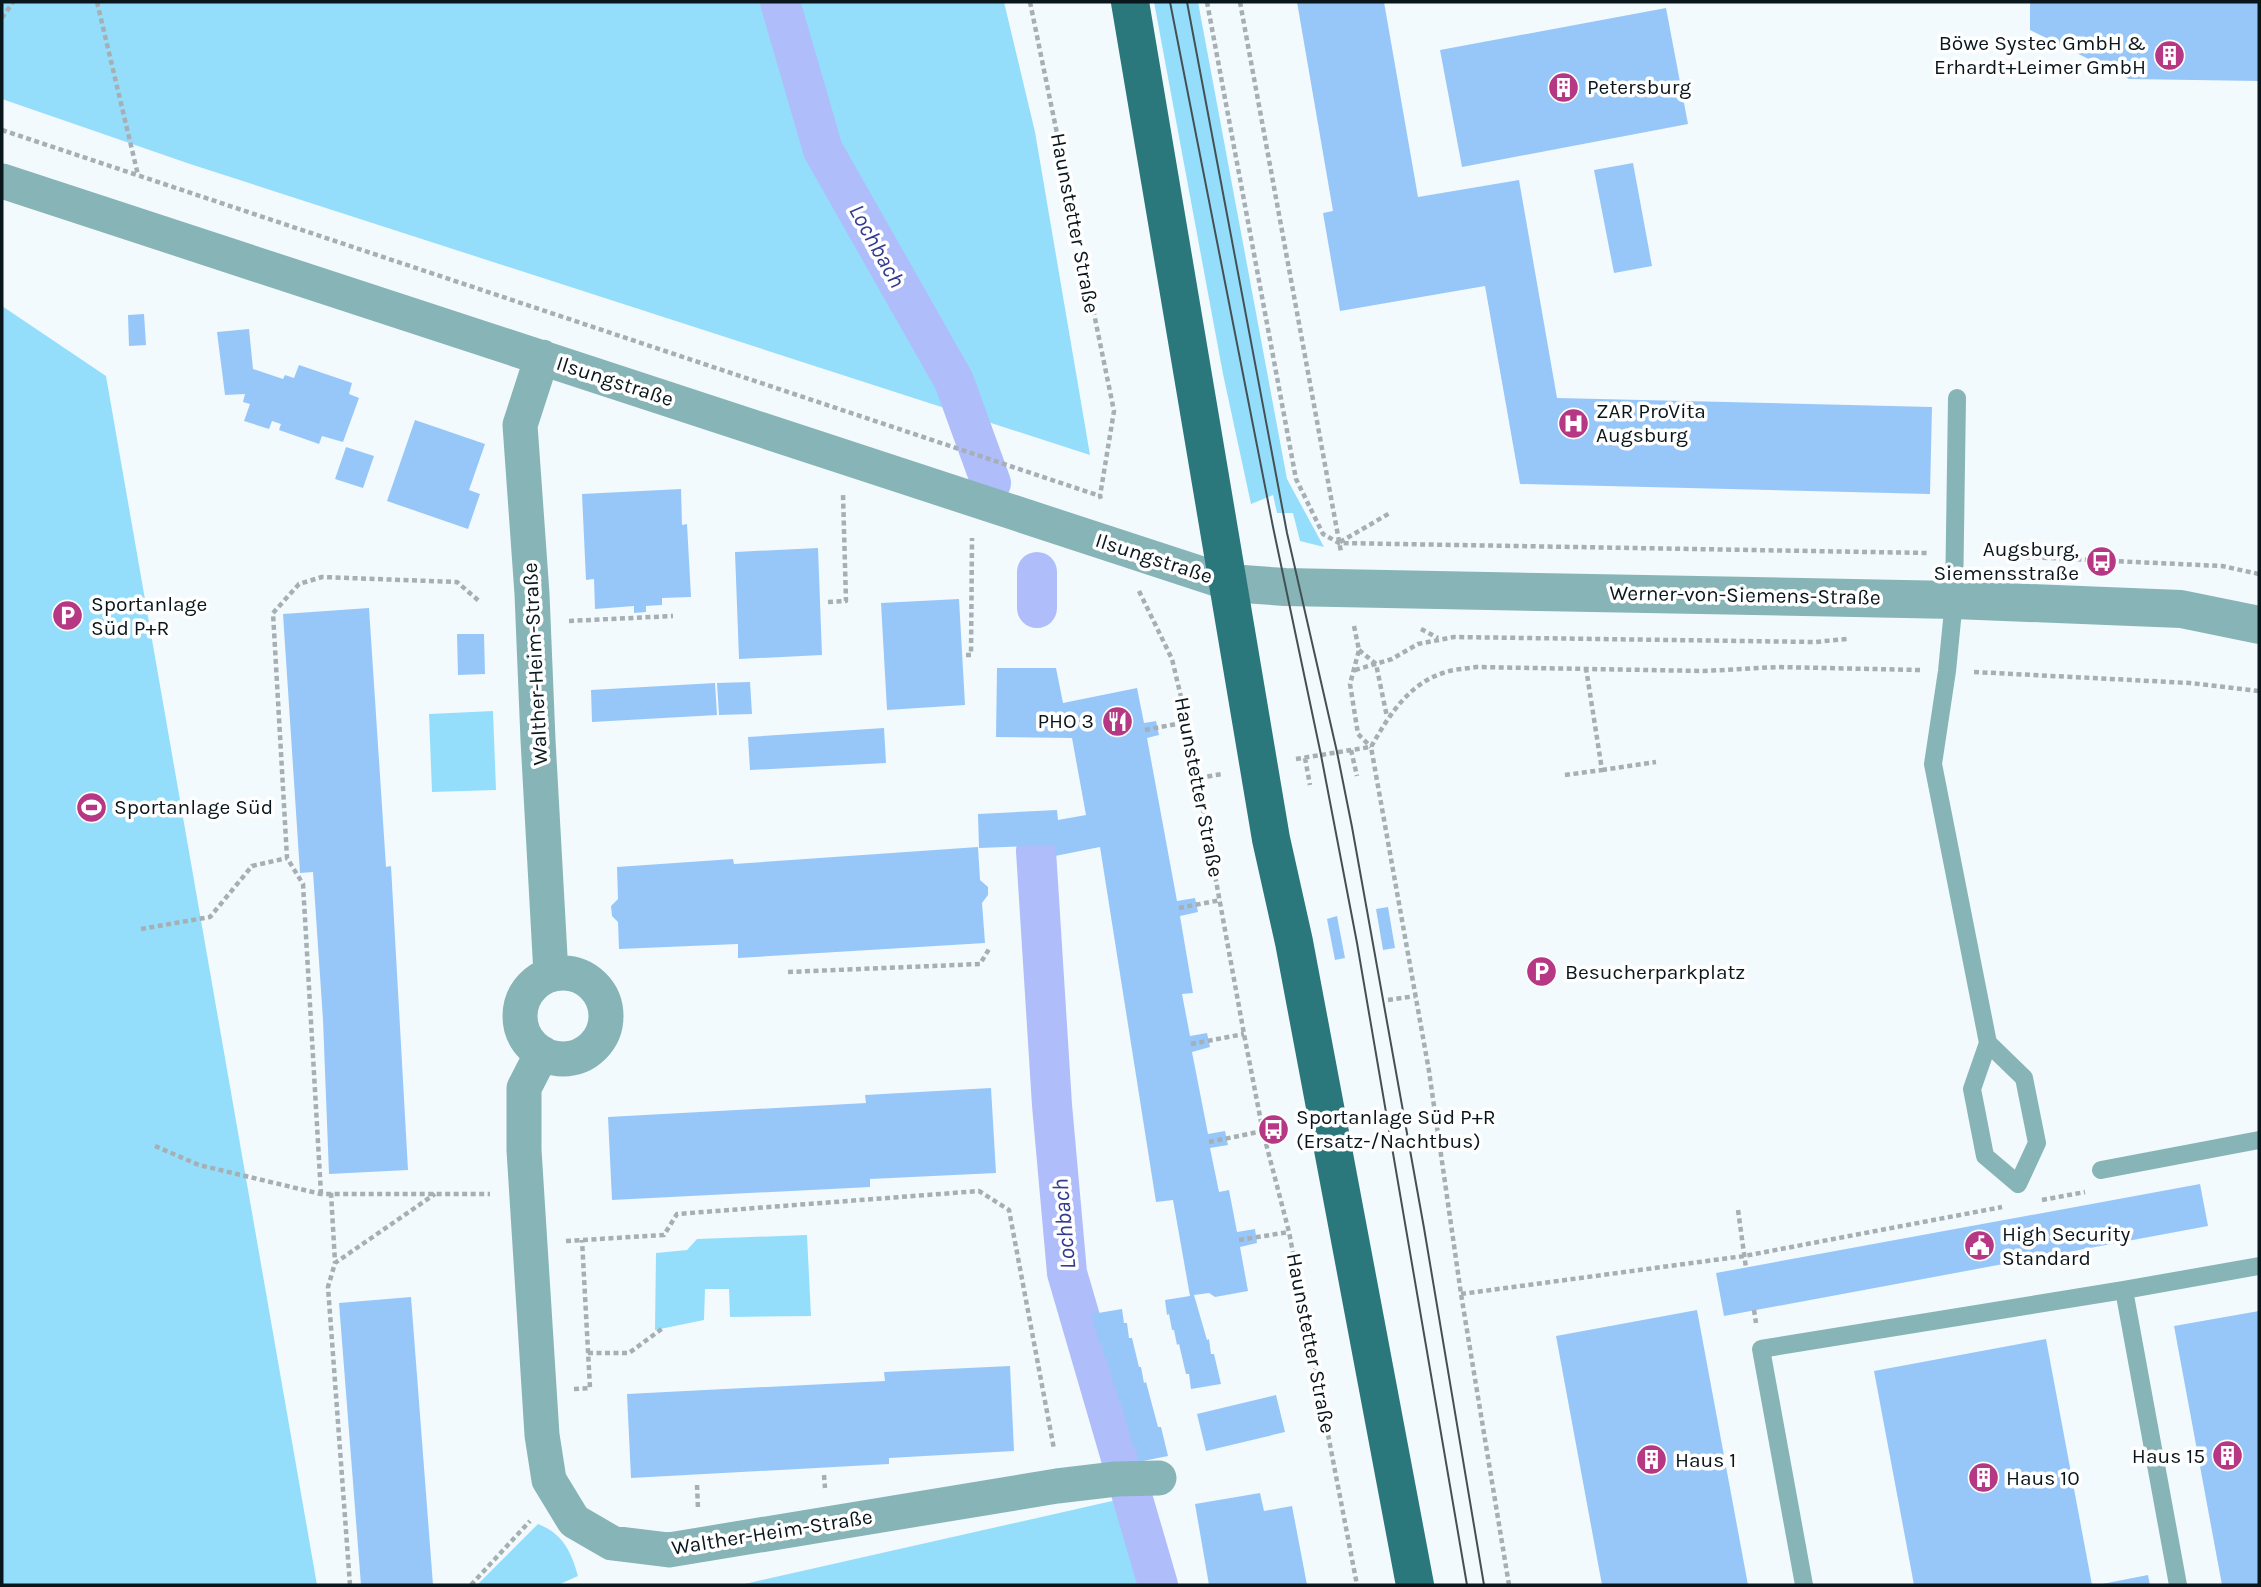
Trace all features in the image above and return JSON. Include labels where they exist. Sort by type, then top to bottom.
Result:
[{"type":"main road","points":[[1110,2],[1149,118]]},
{"type":"main road","points":[[1130,2],[1271,839],[1294,942],[1415,1585]]},
{"type":"street","name":"Ilsungstraße","points":[[2,181],[1229,583]]},
{"type":"street","name":"Walther-Heim-Straße","points":[[542,358],[520,425],[534,623],[551,974]]},
{"type":"street","name":"Werner-von-Siemens-Straße","points":[[1229,583],[1299,588],[1954,600],[2181,609],[2259,625]]},
{"type":"street","points":[[565,972],[579,975],[591,982],[606,1007],[606,1023],[601,1036],[592,1048],[580,1056],[565,1059],[542,1053],[530,1044],[523,1032],[521,1003],[533,985],[551,974],[565,972]]},
{"type":"street","name":"Walther-Heim-Straße","points":[[542,1053],[524,1088],[527,1194],[539,1392],[549,1480],[574,1521],[612,1543],[669,1550],[1031,1490],[1116,1479],[1155,1478]]},
{"type":"lane","points":[[1957,398],[1954,600],[1933,764],[1988,1043],[1972,1089],[1985,1156],[2018,1184],[2037,1143],[2024,1078],[1988,1043]]},
{"type":"lane","points":[[2101,1170],[2259,1140]]},
{"type":"lane","points":[[1804,1585],[1761,1349],[2259,1266]]},
{"type":"lane","points":[[2124,1290],[2178,1585]]},
{"type":"path","points":[[2,18],[13,2]]},
{"type":"path","points":[[97,2],[138,175]]},
{"type":"path","name":"Haunstetter Straße","points":[[1031,2],[1114,411],[1100,496],[1124,549],[1143,604],[1172,659],[1187,722],[1263,1132],[1289,1232],[1357,1585]]},
{"type":"path","points":[[1207,2],[1296,479],[1324,534],[1339,542],[1954,553],[2222,566],[2259,574]]},
{"type":"path","points":[[1240,2],[1339,542]]},
{"type":"path","points":[[2,130],[1100,496]]},
{"type":"path","points":[[828,602],[846,601],[842,456]]},
{"type":"path","points":[[966,654],[971,655],[972,499]]},
{"type":"path","points":[[1339,542],[1390,513]]},
{"type":"path","points":[[321,1194],[303,884],[287,858],[273,613],[299,584],[322,578],[457,582],[479,601]]},
{"type":"path","points":[[534,623],[673,616]]},
{"type":"path","points":[[1354,670],[1392,659],[1418,644],[1454,637],[1815,642],[1857,638]]},
{"type":"path","points":[[1387,718],[1376,664],[1359,650],[1350,684],[1359,734],[1371,747],[1416,996],[1509,1585]]},
{"type":"path","points":[[1371,747],[1387,718],[1409,692],[1441,673],[1476,667],[1704,671],[1779,667],[1947,671],[2190,683],[2259,691]]},
{"type":"path","points":[[1586,668],[1601,770]]},
{"type":"path","points":[[1145,730],[1187,722]]},
{"type":"path","points":[[1352,750],[1357,776]]},
{"type":"path","points":[[1305,758],[1310,785]]},
{"type":"path","points":[[1566,775],[1656,762]]},
{"type":"path","points":[[141,929],[210,917],[252,866],[287,858]]},
{"type":"path","points":[[1179,908],[1221,900]]},
{"type":"path","points":[[788,972],[979,964],[989,949]]},
{"type":"path","points":[[1388,1000],[1416,996]]},
{"type":"path","points":[[1191,1044],[1244,1034]]},
{"type":"path","points":[[1209,1142],[1273,1129]]},
{"type":"path","points":[[155,1146],[198,1165],[321,1194],[527,1194]]},
{"type":"path","points":[[539,1392],[590,1388],[582,1240],[664,1236],[677,1214],[979,1191],[1009,1210],[1056,1460]]},
{"type":"path","points":[[2035,1201],[2088,1192]]},
{"type":"path","points":[[331,1193],[335,1263],[328,1287],[350,1585]]},
{"type":"path","points":[[335,1263],[435,1194]]},
{"type":"path","points":[[1461,1294],[1744,1256],[2009,1206]]},
{"type":"path","points":[[1738,1210],[1746,1268]]},
{"type":"path","points":[[1239,1240],[1289,1232]]},
{"type":"path","points":[[588,1353],[629,1353],[663,1328]]},
{"type":"path","points":[[471,1585],[527,1523]]},
{"type":"shaded area","points":[[2,2],[1004,2],[1035,132],[1090,455],[190,164],[2,99]]},
{"type":"shaded area","points":[[1154,2],[1198,2],[1287,479],[1324,547],[1300,541],[1293,513],[1277,513],[1273,495],[1251,504],[1223,374]]},
{"type":"shaded area","name":"Sportanlage Süd","points":[[2,306],[106,376],[317,1585],[2,1585]]},
{"type":"shaded area","points":[[493,711],[496,790],[432,792],[429,714]]},
{"type":"shaded area","points":[[807,1235],[811,1316],[730,1317],[729,1289],[705,1289],[704,1320],[655,1330],[656,1253],[687,1250],[697,1239]]},
{"type":"shaded area","points":[[1121,1499],[1139,1585],[740,1585]]},
{"type":"shaded area","points":[[1138,1520],[1158,1585],[1146,1585]]},
{"type":"shaded area","points":[[538,1524],[554,1533],[565,1544],[578,1576],[558,1585],[477,1585]]},
{"type":"building","points":[[1297,2],[1384,2],[1418,197],[1519,180],[1557,398],[1932,407],[1930,494],[1520,484],[1485,286],[1340,311],[1323,213],[1333,211]]},
{"type":"building","name":"Böwe Systec GmbH & Erhardt+Leimer GmbH","points":[[2030,2],[2259,2],[2259,81],[2129,79],[2030,30]]},
{"type":"building","name":"Petersburg","points":[[1666,8],[1688,124],[1462,167],[1440,50]]},
{"type":"building","points":[[1633,163],[1652,266],[1614,273],[1594,170]]},
{"type":"building","points":[[144,314],[146,345],[129,346],[128,315]]},
{"type":"building","points":[[249,329],[253,369],[283,379],[285,375],[294,378],[299,365],[352,383],[349,394],[359,398],[343,442],[322,436],[319,444],[279,430],[281,424],[272,421],[269,429],[244,421],[250,404],[243,402],[245,394],[225,395],[217,332]]},
{"type":"building","points":[[415,420],[485,444],[469,490],[480,494],[468,529],[387,501]]},
{"type":"building","points":[[346,447],[374,456],[363,488],[335,479]]},
{"type":"building","points":[[681,489],[682,525],[687,524],[691,597],[662,598],[662,605],[646,606],[646,612],[634,613],[634,606],[595,609],[594,579],[586,580],[582,494]]},
{"type":"building","points":[[818,548],[822,655],[739,659],[735,552]]},
{"type":"building","points":[[959,599],[965,705],[887,710],[881,603]]},
{"type":"building","points":[[369,608],[386,867],[391,866],[408,1170],[329,1174],[323,1020],[313,872],[300,873],[283,614]]},
{"type":"building","points":[[457,634],[484,634],[485,674],[458,675]]},
{"type":"building","points":[[997,668],[1056,668],[1063,703],[1137,688],[1144,723],[1156,721],[1159,735],[1147,738],[1177,901],[1195,898],[1198,912],[1180,916],[1193,993],[1182,994],[1190,1036],[1207,1033],[1210,1047],[1192,1052],[1208,1134],[1225,1131],[1228,1145],[1210,1148],[1219,1192],[1229,1190],[1237,1232],[1255,1229],[1257,1243],[1240,1247],[1248,1291],[1215,1297],[1209,1293],[1194,1295],[1221,1384],[1191,1389],[1189,1374],[1186,1374],[1179,1344],[1177,1345],[1169,1314],[1167,1315],[1165,1300],[1190,1296],[1173,1200],[1156,1202],[1100,847],[1055,856],[1055,845],[979,848],[978,814],[1057,810],[1058,820],[1086,815],[1072,738],[996,737]]},
{"type":"building","points":[[750,682],[752,714],[719,715],[717,683]]},
{"type":"building","points":[[715,683],[717,715],[592,722],[591,690]]},
{"type":"building","points":[[884,728],[886,763],[750,770],[748,737]]},
{"type":"building","points":[[978,847],[980,880],[988,887],[988,895],[982,903],[985,943],[738,958],[738,944],[619,949],[618,922],[612,916],[611,906],[618,899],[617,867],[733,859],[734,864]]},
{"type":"building","points":[[1388,907],[1395,948],[1383,950],[1376,909]]},
{"type":"building","points":[[1337,916],[1345,958],[1335,960],[1327,919]]},
{"type":"building","points":[[991,1088],[996,1173],[870,1179],[870,1187],[612,1200],[608,1117],[866,1103],[865,1095]]},
{"type":"building","points":[[2200,1184],[2208,1226],[1724,1316],[1716,1273]]},
{"type":"building","points":[[411,1297],[433,1585],[361,1585],[339,1303]]},
{"type":"building","points":[[1122,1309],[1124,1323],[1127,1323],[1129,1338],[1132,1338],[1168,1456],[1138,1462],[1136,1447],[1133,1447],[1107,1358],[1104,1358],[1102,1343],[1099,1343],[1094,1328],[1092,1314]]},
{"type":"building","name":"Haus 1","points":[[1697,1310],[1748,1585],[1602,1585],[1556,1336]]},
{"type":"building","name":"Haus 15","points":[[2259,1311],[2259,1585],[2222,1585],[2174,1326]]},
{"type":"building","name":"Haus 10","points":[[2046,1339],[2092,1585],[1914,1585],[1874,1371]]},
{"type":"building","points":[[1010,1366],[1014,1451],[889,1458],[889,1464],[631,1478],[627,1394],[885,1381],[884,1372]]},
{"type":"building","points":[[1276,1395],[1285,1432],[1206,1451],[1197,1414]]},
{"type":"building","points":[[1260,1493],[1264,1511],[1292,1506],[1307,1585],[1209,1585],[1195,1504]]},
{"type":"building","points":[[2148,1575],[2150,1585],[2102,1585],[2102,1584]]},
{"type":"waterway","name":"Lochbach","points":[[780,2],[823,150],[954,381],[991,483]]},
{"type":"waterway","name":"Lochbach","points":[[1037,572],[1037,608]]},
{"type":"waterway","name":"Lochbach","points":[[1036,851],[1052,1105],[1067,1273],[1158,1585]]},
{"type":"tram line","points":[[1170,2],[1357,943],[1467,1585]]},
{"type":"tram line","points":[[1187,2],[1287,533],[1352,827],[1424,1228],[1484,1585]]},
{"type":"place","name":"Böwe Systec GmbH & Erhardt+Leimer GmbH","points":[[2169,55]]},
{"type":"place","name":"Petersburg","points":[[1564,87]]},
{"type":"place","name":"ZAR ProVita Augsburg","points":[[1573,423]]},
{"type":"place","name":"Augsburg, Siemensstraße","points":[[2102,561]]},
{"type":"place","name":"Sportanlage Süd P+R","points":[[68,616]]},
{"type":"place","name":"PHO 3","points":[[1117,721]]},
{"type":"place","name":"Sportanlage Süd","points":[[91,807]]},
{"type":"place","name":"Besucherparkplatz","points":[[1542,972]]},
{"type":"place","name":"Sportanlage Süd P+R (Ersatz-/Nachtbus)","points":[[1273,1129]]},
{"type":"place","name":"High Security Standard","points":[[1979,1246]]},
{"type":"place","name":"Haus 15","points":[[2228,1456]]},
{"type":"place","name":"Haus 1","points":[[1652,1460]]},
{"type":"place","name":"Haus 10","points":[[1983,1478]]}]
